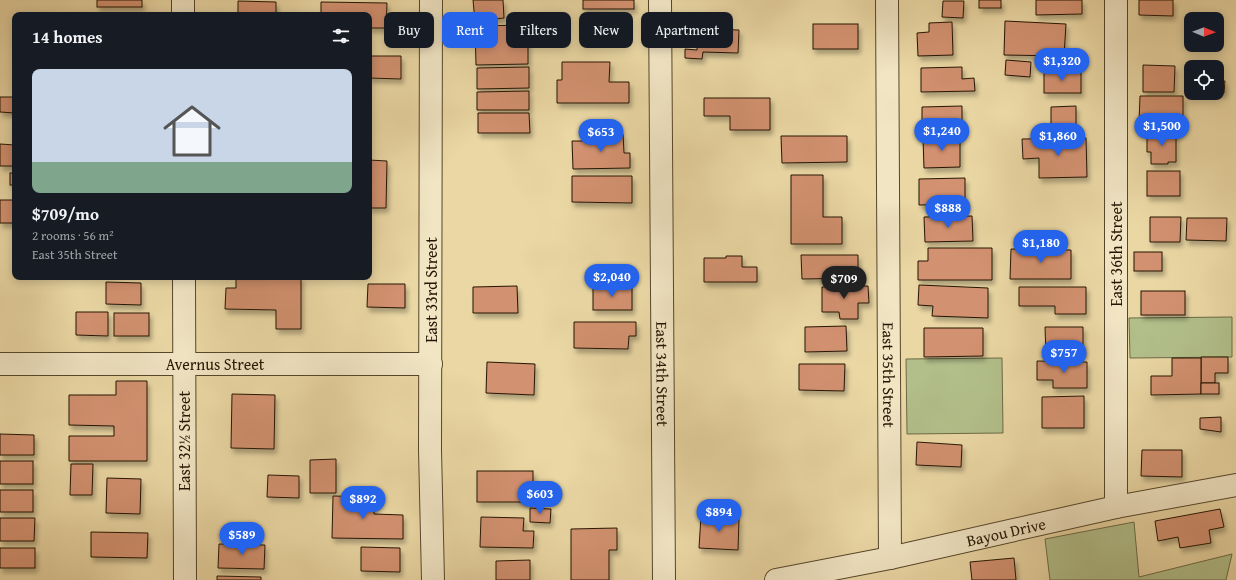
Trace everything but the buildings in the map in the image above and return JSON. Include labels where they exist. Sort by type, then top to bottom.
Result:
[{"type":"street","points":[[183,0],[183,12]]},
{"type":"street","name":"East 33rd Street","points":[[431,0],[430,450],[433,580]]},
{"type":"street","name":"East 34th Street","points":[[660,0],[664,580]]},
{"type":"street","name":"East 35th Street","points":[[888,0],[890,558]]},
{"type":"street","name":"East 36th Street","points":[[1116,0],[1116,507]]},
{"type":"street","name":"East 32½ Street","points":[[184,280],[185,580]]},
{"type":"street","name":"Avernus Street","points":[[0,364],[431,364]]},
{"type":"street","name":"Bayou Drive","points":[[776,580],[890,558],[1116,507],[1236,485]]},
{"type":"green space","points":[[1232,317],[1232,357],[1130,358],[1129,318]]},
{"type":"green space","points":[[1002,358],[1003,433],[907,434],[906,359]]},
{"type":"green space","points":[[1134,522],[1139,577],[1232,554],[1226,580],[1050,580],[1045,539]]}]
